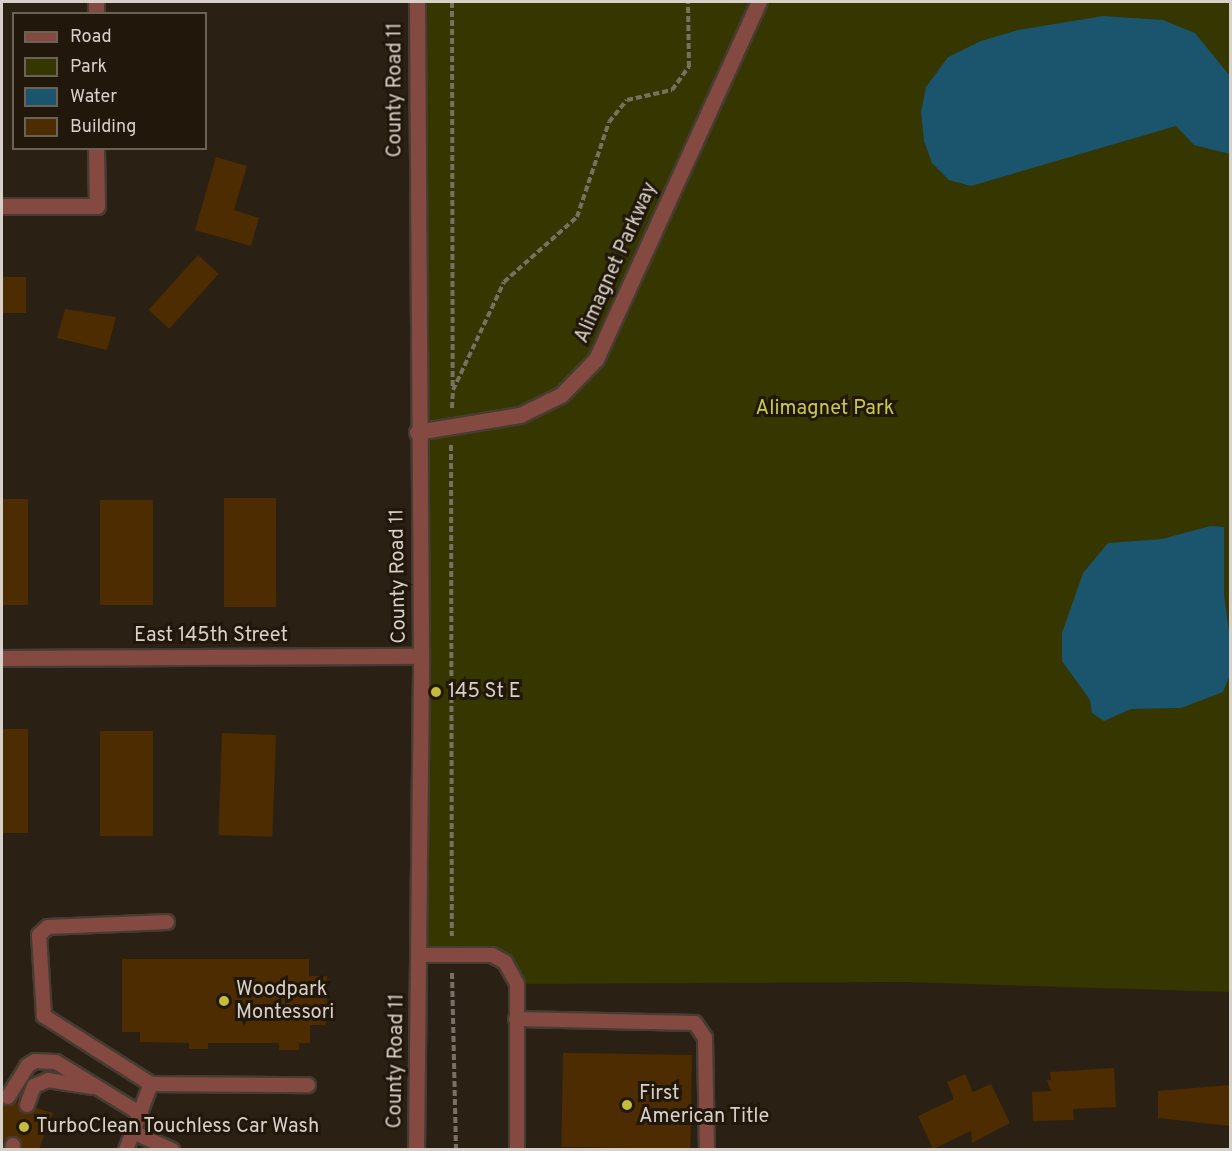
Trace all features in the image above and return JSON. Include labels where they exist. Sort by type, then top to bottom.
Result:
[{"type":"street","name":"County Road 11","points":[[416,1149],[420,955],[421,656],[417,432],[417,2]]},
{"type":"street","name":"Alimagnet Parkway","points":[[417,432],[520,415],[561,395],[596,359],[759,2]]},
{"type":"street","points":[[2,206],[97,206],[96,150]]},
{"type":"street","name":"East 145th Street","points":[[2,658],[421,656]]},
{"type":"lane","points":[[167,922],[48,927],[39,935],[44,1016],[151,1084],[308,1085]]},
{"type":"lane","points":[[420,955],[492,955],[504,962],[517,984],[518,1149]]},
{"type":"lane","points":[[516,1019],[695,1023],[705,1038],[707,1149]]},
{"type":"lane","points":[[8,1097],[20,1073],[34,1062],[56,1062],[71,1068],[141,1114]]},
{"type":"lane","points":[[27,1105],[34,1086],[48,1080],[103,1089]]},
{"type":"lane","points":[[126,1149],[135,1133],[151,1084]]},
{"type":"lane","points":[[135,1133],[172,1149]]},
{"type":"path","points":[[452,2],[452,954],[456,1149]]},
{"type":"path","points":[[453,390],[504,282],[577,217],[609,122],[627,100],[672,90],[689,67],[688,2]]},
{"type":"green space","name":"Alimagnet Park","points":[[417,2],[1230,2],[1230,992],[903,982],[517,984],[505,962],[420,955]]},
{"type":"water","points":[[1103,16],[1163,20],[1195,33],[1230,76],[1230,154],[1194,145],[1176,126],[971,186],[949,180],[932,163],[924,141],[921,112],[926,87],[948,57],[981,41],[1018,30]]},
{"type":"water","points":[[1210,526],[1224,527],[1224,595],[1230,639],[1230,675],[1223,692],[1181,708],[1131,709],[1104,721],[1092,713],[1090,700],[1062,661],[1062,633],[1083,573],[1108,543],[1162,539]]},
{"type":"building","points":[[216,157],[247,166],[234,210],[259,218],[251,246],[195,230]]},
{"type":"building","points":[[198,255],[219,274],[169,329],[148,310]]},
{"type":"building","points":[[2,277],[26,277],[26,313],[2,313]]},
{"type":"building","points":[[65,309],[116,317],[107,350],[57,338]]},
{"type":"building","points":[[224,498],[276,498],[276,607],[224,607]]},
{"type":"building","points":[[2,499],[28,499],[28,605],[2,605]]},
{"type":"building","points":[[100,500],[153,500],[153,605],[100,605]]},
{"type":"building","points":[[2,729],[28,729],[28,833],[2,833]]},
{"type":"building","points":[[100,731],[153,731],[153,836],[100,836]]},
{"type":"building","points":[[222,733],[276,735],[272,837],[218,835]]},
{"type":"building","name":"Woodpark Montessori","points":[[122,959],[309,959],[309,976],[327,976],[326,1025],[310,1025],[310,1043],[299,1043],[299,1050],[279,1050],[279,1043],[208,1043],[208,1049],[189,1049],[189,1043],[140,1042],[140,1032],[122,1032]]},
{"type":"building","name":"First American Title","points":[[563,1053],[692,1055],[690,1149],[561,1147]]},
{"type":"building","points":[[1114,1068],[1116,1107],[1073,1109],[1074,1120],[1033,1121],[1032,1092],[1051,1091],[1047,1080],[1051,1080],[1050,1072]]},
{"type":"building","points":[[965,1074],[973,1092],[991,1084],[1010,1123],[972,1143],[971,1131],[933,1149],[918,1116],[954,1099],[947,1082]]},
{"type":"building","points":[[1230,1085],[1230,1126],[1158,1118],[1158,1091]]},
{"type":"building","name":"TurboClean Touchless Car Wash","points":[[16,1100],[24,1114],[36,1108],[53,1113],[39,1149],[22,1148],[15,1136],[2,1141],[2,1103],[8,1106]]},
{"type":"place","name":"145 St E","points":[[436,692]]},
{"type":"place","name":"Woodpark Montessori","points":[[224,1001]]},
{"type":"place","name":"First American Title","points":[[627,1105]]},
{"type":"place","name":"TurboClean Touchless Car Wash","points":[[24,1127]]}]
